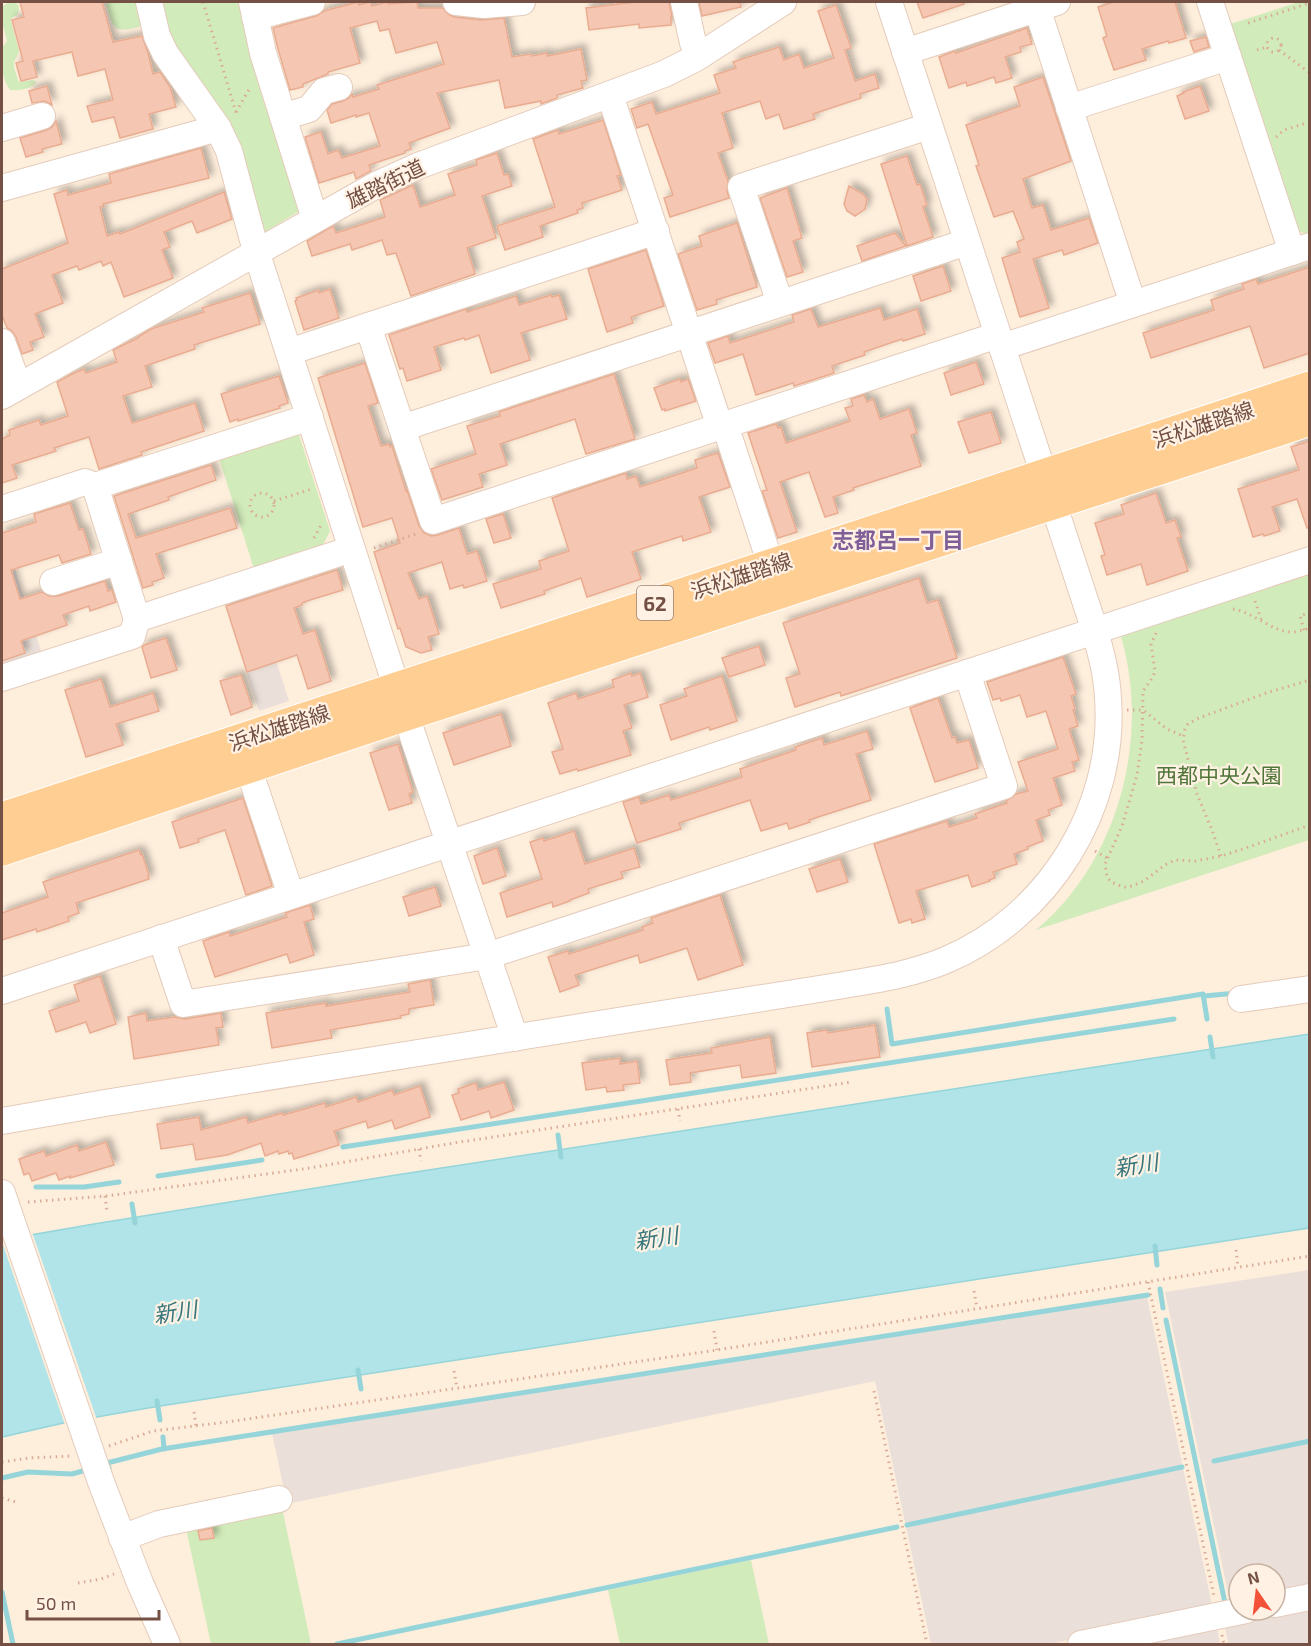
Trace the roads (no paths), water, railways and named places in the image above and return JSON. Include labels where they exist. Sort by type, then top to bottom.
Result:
[{"type":"main road","name":"浜松雄踏線","points":[[2,819],[401,701],[1048,489],[1310,388]]},
{"type":"main road","name":"浜松雄踏線","points":[[2,849],[248,767],[401,701],[771,565],[1310,419]]},
{"type":"street","points":[[149,2],[157,36],[165,53],[218,128],[229,151],[256,251],[310,417],[359,550],[401,701],[515,1038]]},
{"type":"street","points":[[312,2],[253,9],[266,60],[315,219]]},
{"type":"street","points":[[456,2],[484,5],[516,2]]},
{"type":"street","points":[[684,2],[693,43],[701,55]]},
{"type":"street","name":"雄踏街道","points":[[11,390],[378,184],[418,166],[664,74],[701,55],[783,2]]},
{"type":"street","points":[[2,1121],[94,1104],[894,976],[946,960],[989,937],[1008,924],[1056,874],[1081,834],[1094,802],[1103,768],[1109,722],[1106,676],[1095,631],[889,2]]},
{"type":"street","points":[[368,326],[433,521],[723,426],[1000,341],[1133,304],[1300,249],[1228,57],[1210,2]]},
{"type":"street","points":[[905,52],[1047,5],[1070,108],[1133,304]]},
{"type":"street","points":[[1070,108],[1228,57]]},
{"type":"street","points":[[283,117],[309,109],[324,91],[339,87]]},
{"type":"street","points":[[610,95],[689,333],[771,565]]},
{"type":"street","points":[[2,128],[42,116]]},
{"type":"street","points":[[780,303],[741,188],[929,126]]},
{"type":"street","points":[[2,187],[218,128]]},
{"type":"street","points":[[289,352],[656,231]]},
{"type":"street","points":[[402,428],[967,242]]},
{"type":"street","points":[[2,342],[14,374],[11,390]]},
{"type":"street","points":[[2,509],[85,482],[95,486],[310,417]]},
{"type":"street","points":[[2,678],[132,636],[137,618],[95,486]]},
{"type":"street","points":[[137,618],[359,550]]},
{"type":"street","points":[[2,991],[1310,560]]},
{"type":"street","points":[[53,582],[119,561]]},
{"type":"street","points":[[161,938],[183,1004],[487,956],[1004,786],[967,673]]},
{"type":"street","points":[[248,767],[291,895]]},
{"type":"street","points":[[1241,999],[1310,989]]},
{"type":"street","points":[[5,1205],[122,1538],[167,1644]]},
{"type":"street","points":[[122,1538],[159,1524],[279,1499]]},
{"type":"street","points":[[1287,1602],[1310,1597]]},
{"type":"street","points":[[1082,1644],[1227,1614]]},
{"type":"water","name":"新川","points":[[1309,1034],[1309,1228],[154,1407],[68,1422],[2,1437],[2,1240],[396,1175]]},
{"type":"waterway","points":[[1204,996],[1237,993]]},
{"type":"waterway","points":[[887,1009],[892,1044],[1203,994],[1207,1019]]},
{"type":"waterway","points":[[343,1147],[1174,1019]]},
{"type":"waterway","points":[[1210,1037],[1213,1057]]},
{"type":"waterway","points":[[558,1135],[561,1157]]},
{"type":"waterway","points":[[158,1176],[262,1160]]},
{"type":"waterway","points":[[36,1187],[84,1187],[119,1182]]},
{"type":"waterway","points":[[132,1204],[135,1223]]},
{"type":"waterway","points":[[1155,1246],[1157,1265]]},
{"type":"waterway","points":[[1160,1289],[1163,1308]]},
{"type":"waterway","points":[[109,1468],[107,1463],[162,1449],[1148,1295]]},
{"type":"waterway","points":[[1166,1320],[1225,1603]]},
{"type":"waterway","points":[[358,1370],[361,1389]]},
{"type":"waterway","points":[[157,1401],[160,1420]]},
{"type":"waterway","points":[[163,1437],[164,1449]]},
{"type":"waterway","points":[[1214,1461],[1310,1441]]},
{"type":"waterway","points":[[907,1525],[1182,1467]]},
{"type":"waterway","points":[[2,1478],[28,1472],[72,1474],[86,1470]]},
{"type":"waterway","points":[[337,1644],[897,1527]]},
{"type":"waterway","points":[[2,1592],[13,1644]]},
{"type":"district","name":"志都呂一丁目","points":[[898,539]]},
{"type":"park label","name":"西都中央公園","points":[[1219,774]]}]
